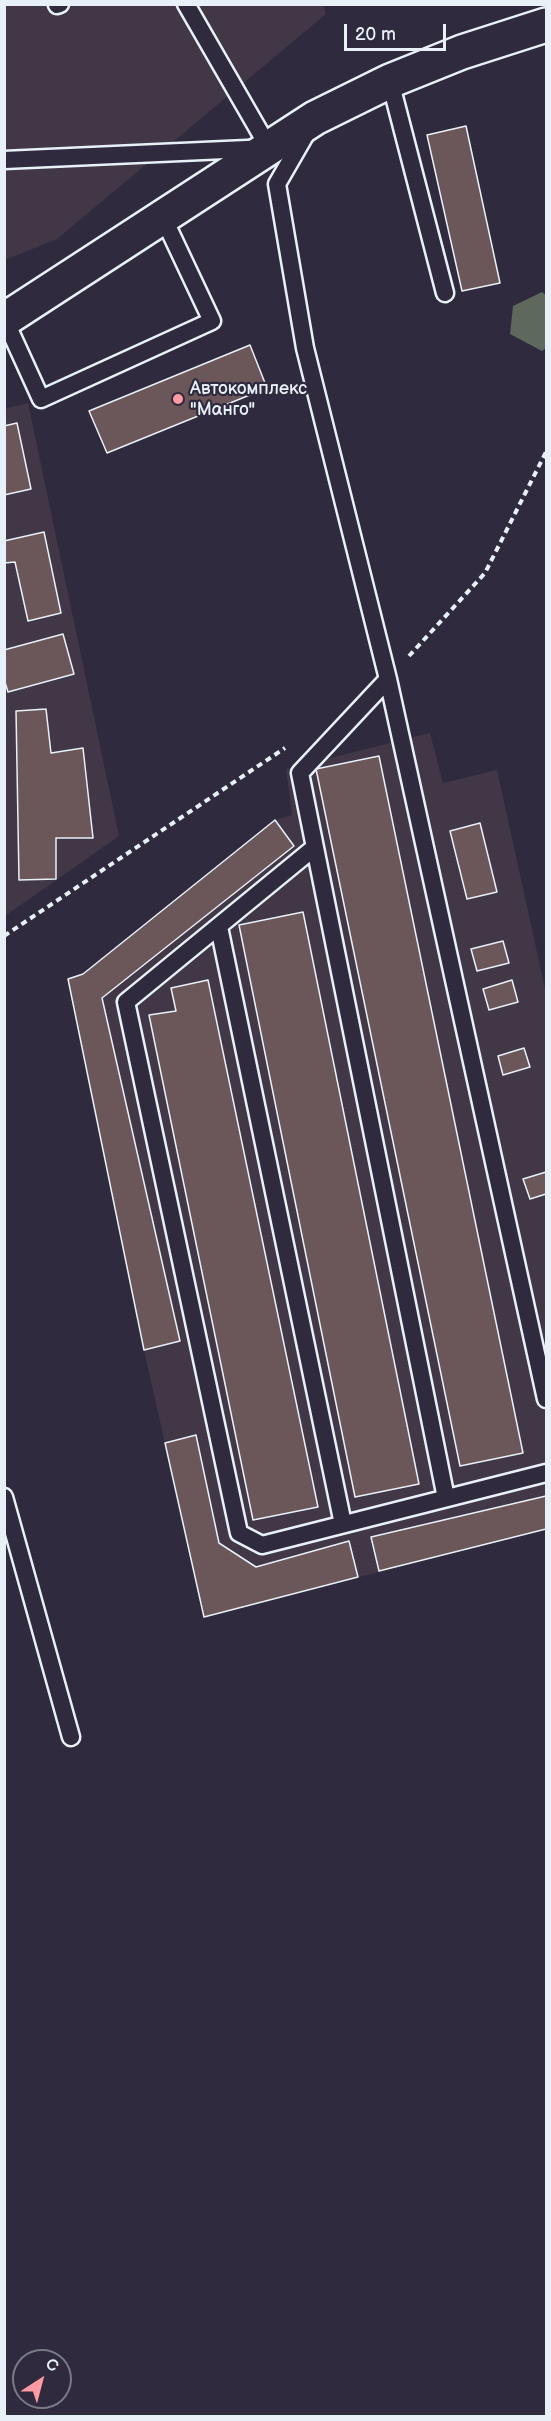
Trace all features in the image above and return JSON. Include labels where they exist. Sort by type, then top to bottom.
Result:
[{"type":"street","points":[[5,320],[315,118],[390,81],[462,52],[546,26]]},
{"type":"lane","points":[[4,160],[269,148],[186,4]]},
{"type":"lane","points":[[390,81],[445,293]]},
{"type":"lane","points":[[315,118],[277,184],[305,348],[388,679],[546,1399]]},
{"type":"lane","points":[[5,320],[41,399],[212,321],[163,217]]},
{"type":"lane","points":[[388,679],[300,773],[446,1498]]},
{"type":"lane","points":[[315,847],[126,1002],[239,1533],[262,1545],[546,1473]]},
{"type":"lane","points":[[219,927],[343,1524]]},
{"type":"lane","points":[[4,1497],[70,1737]]},
{"type":"path","points":[[388,679],[485,573],[546,452]]},
{"type":"path","points":[[4,936],[290,745]]},
{"type":"shaded area","points":[[5,5],[323,5],[326,14],[57,239],[5,260]]},
{"type":"shaded area","points":[[28,403],[119,836],[5,916],[4,409]]},
{"type":"shaded area","points":[[430,733],[443,783],[497,770],[546,993],[546,1529],[204,1617],[144,1350],[68,979],[83,974],[275,820],[292,815],[286,769]]},
{"type":"green space","points":[[542,292],[546,295],[546,348],[542,351],[510,334],[513,306]]},
{"type":"building","points":[[466,126],[500,283],[462,291],[427,135]]},
{"type":"building","name":"Автокомплекс \"Манго\"","points":[[250,345],[267,388],[107,453],[89,411]]},
{"type":"building","points":[[17,423],[31,489],[4,495],[4,426]]},
{"type":"building","points":[[44,532],[61,613],[28,621],[15,562],[4,563],[4,541]]},
{"type":"building","points":[[63,634],[74,674],[8,692],[4,679],[4,650]]},
{"type":"building","points":[[46,709],[51,753],[83,748],[93,838],[56,838],[56,879],[19,880],[16,711]]},
{"type":"building","points":[[379,756],[523,1453],[460,1466],[316,769]]},
{"type":"building","points":[[275,820],[294,846],[102,998],[180,1341],[144,1350],[68,979],[83,974]]},
{"type":"building","points":[[480,823],[497,892],[467,899],[450,831]]},
{"type":"building","points":[[303,912],[419,1484],[355,1497],[239,925]]},
{"type":"building","points":[[503,941],[509,963],[477,971],[471,949]]},
{"type":"building","points":[[208,980],[318,1507],[253,1520],[149,1015],[176,1011],[171,988]]},
{"type":"building","points":[[512,980],[518,1002],[489,1010],[483,989]]},
{"type":"building","points":[[524,1048],[530,1067],[503,1075],[498,1056]]},
{"type":"building","points":[[546,1172],[546,1194],[530,1199],[523,1179]]},
{"type":"building","points":[[196,1435],[219,1543],[256,1567],[349,1541],[358,1577],[204,1617],[165,1443]]},
{"type":"building","points":[[546,1496],[546,1529],[379,1571],[371,1537]]},
{"type":"place","name":"Автокомплекс \"Манго\"","points":[[178,399]]}]
